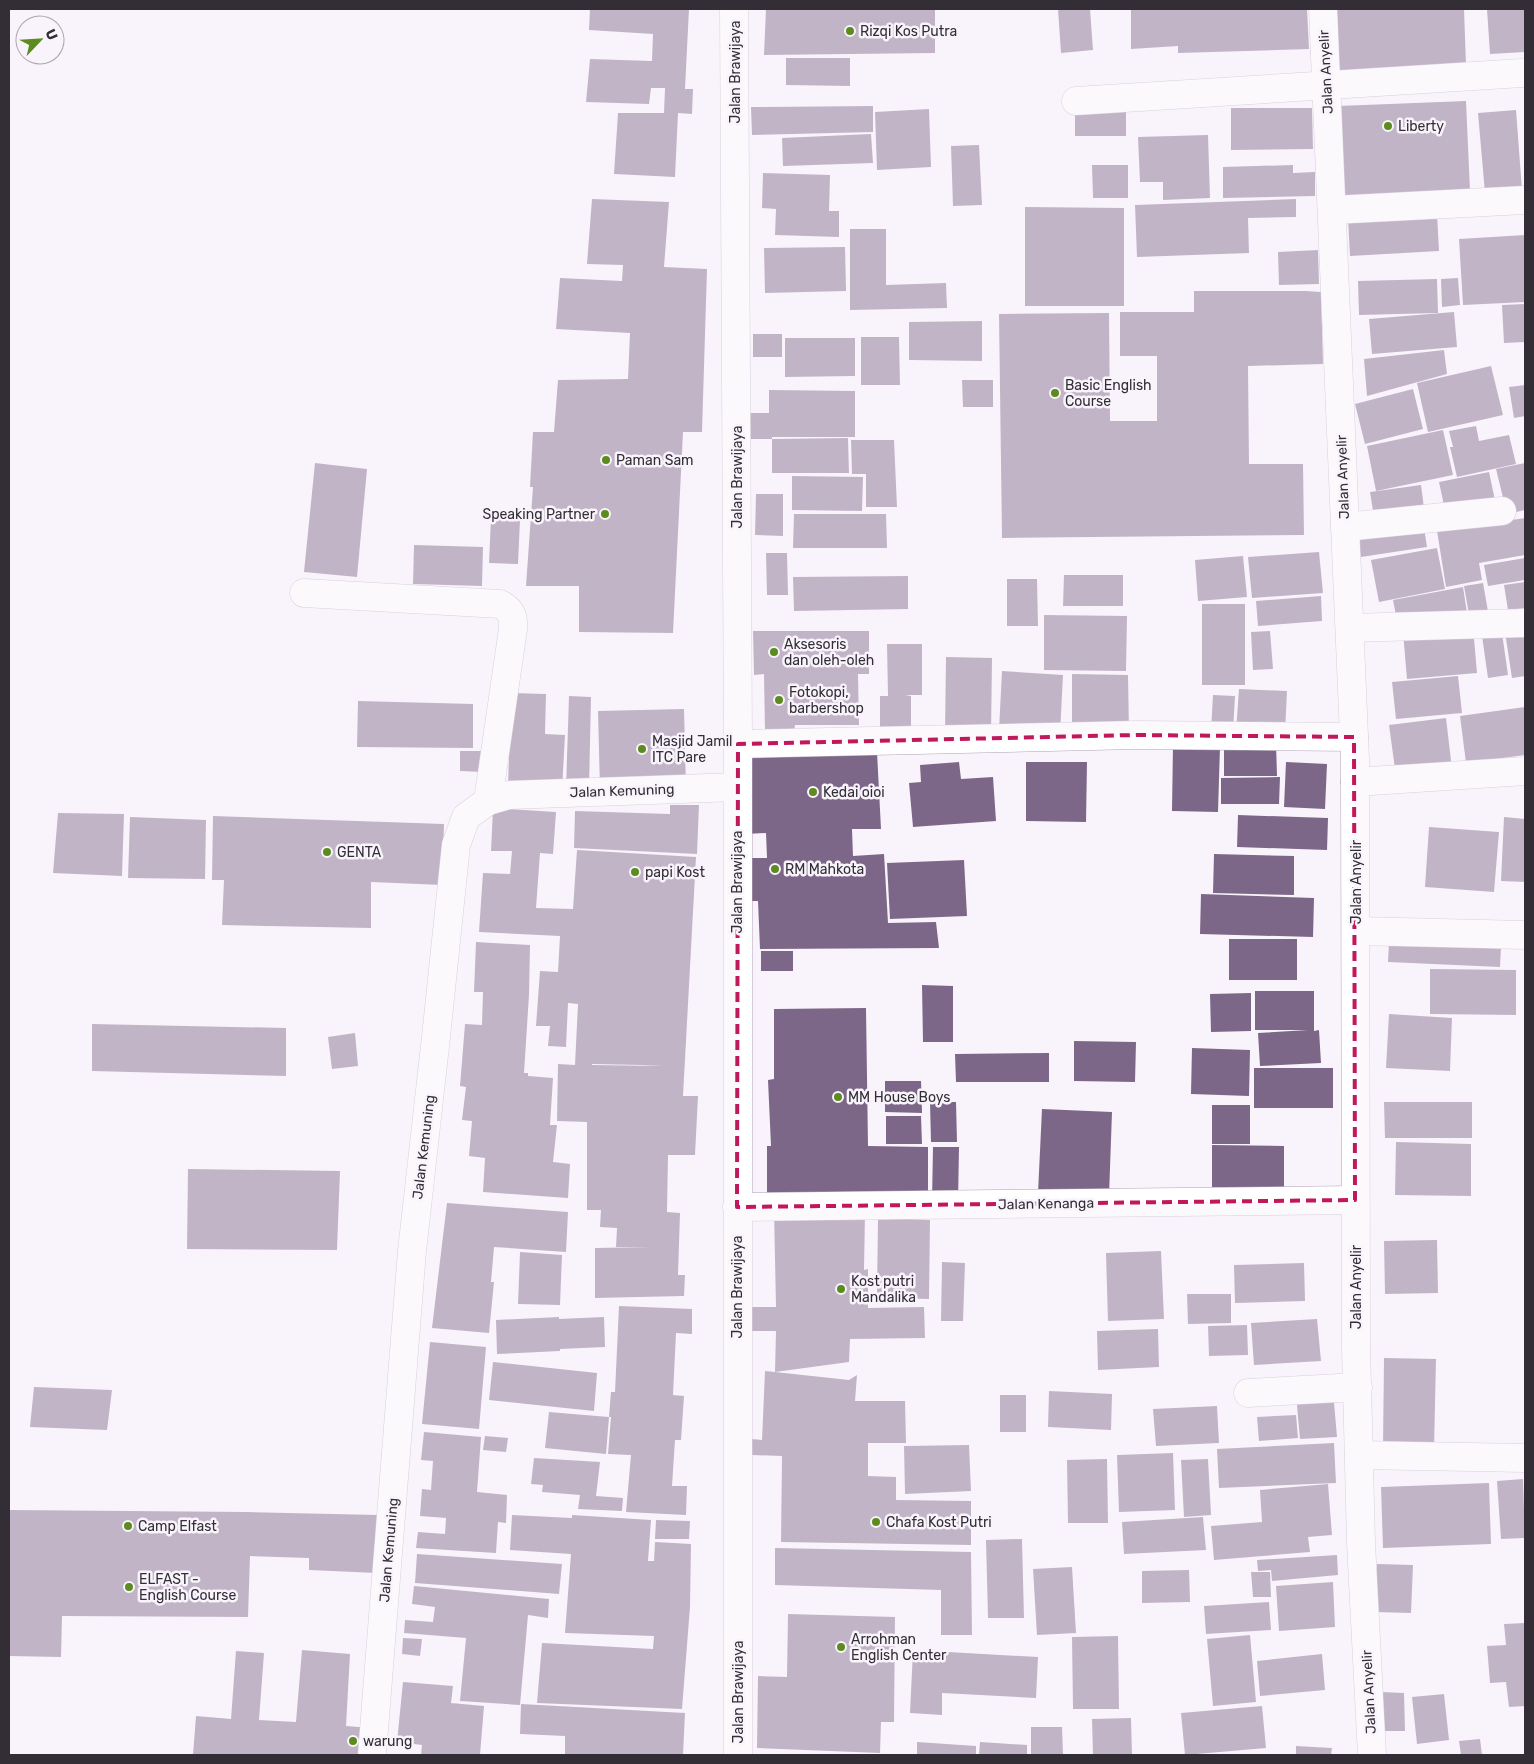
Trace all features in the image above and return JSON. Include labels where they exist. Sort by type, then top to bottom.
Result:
[{"type":"street","name":"Jalan Brawijaya","points":[[734,9],[738,744],[738,1755]]},
{"type":"street","name":"Jalan Anyelir","points":[[1323,9],[1354,737],[1356,931],[1355,1200],[1359,1455],[1361,1543],[1372,1755]]},
{"type":"street","points":[[1076,101],[1522,73]]},
{"type":"street","points":[[1333,210],[1525,200]]},
{"type":"street","points":[[1346,527],[1502,511]]},
{"type":"street","points":[[304,593],[500,604],[508,609],[514,620],[488,801]]},
{"type":"street","points":[[1350,628],[1525,623]]},
{"type":"street","points":[[738,744],[1136,734],[1354,737]]},
{"type":"street","points":[[1355,782],[1525,771]]},
{"type":"street","name":"Jalan Kemuning","points":[[372,1755],[412,1251],[456,845],[466,816],[488,801],[509,795],[737,787]]},
{"type":"street","points":[[1356,931],[1525,935]]},
{"type":"street","name":"Jalan Kenanga","points":[[737,1207],[1355,1200]]},
{"type":"street","points":[[1248,1393],[1358,1387]]},
{"type":"street","points":[[1359,1455],[1525,1458]]},
{"type":"highlighted area","points":[[1136,735],[1354,737],[1355,1200],[737,1207],[738,744]]},
{"type":"building","points":[[590,9],[689,9],[685,89],[693,89],[692,114],[678,113],[675,177],[614,174],[618,113],[664,113],[665,88],[651,88],[649,104],[586,102],[590,59],[652,61],[653,34],[589,30]]},
{"type":"building","name":"Rizqi Kos Putra","points":[[766,9],[935,9],[935,53],[764,55]]},
{"type":"building","points":[[1058,9],[1090,9],[1093,50],[1061,53]]},
{"type":"building","points":[[1131,9],[1307,9],[1309,49],[1178,53],[1178,46],[1131,49]]},
{"type":"building","points":[[1334,9],[1464,9],[1466,65],[1338,82]]},
{"type":"building","points":[[1487,9],[1525,9],[1525,52],[1490,54]]},
{"type":"building","points":[[786,58],[850,58],[850,86],[786,85]]},
{"type":"building","points":[[1466,101],[1470,191],[1341,196],[1338,106]]},
{"type":"building","points":[[873,106],[873,132],[752,135],[751,107]]},
{"type":"building","points":[[1075,108],[1126,108],[1126,136],[1075,136]]},
{"type":"building","points":[[1231,108],[1312,108],[1313,149],[1231,150]]},
{"type":"building","points":[[929,109],[931,167],[877,170],[875,112]]},
{"type":"building","points":[[1516,110],[1522,190],[1485,193],[1478,113]]},
{"type":"building","points":[[871,134],[873,163],[783,166],[782,138]]},
{"type":"building","points":[[1208,135],[1210,198],[1163,200],[1163,182],[1140,182],[1138,137]]},
{"type":"building","points":[[979,145],[982,205],[953,206],[951,146]]},
{"type":"building","points":[[1092,165],[1128,165],[1128,198],[1093,198]]},
{"type":"building","points":[[1293,165],[1293,173],[1315,172],[1315,196],[1223,198],[1223,167]]},
{"type":"building","points":[[763,173],[830,175],[829,211],[839,211],[839,237],[775,235],[776,209],[762,208]]},
{"type":"building","points":[[592,199],[669,202],[664,267],[707,269],[702,432],[683,432],[673,633],[579,632],[579,586],[526,586],[533,487],[530,487],[533,432],[554,432],[558,380],[628,379],[630,333],[556,329],[560,278],[622,281],[623,265],[587,264]]},
{"type":"building","points":[[1296,199],[1296,217],[1248,218],[1249,253],[1137,257],[1135,205]]},
{"type":"building","points":[[1025,207],[1124,208],[1124,306],[1025,306]]},
{"type":"building","points":[[1437,214],[1439,251],[1350,256],[1348,218]]},
{"type":"building","points":[[850,229],[886,229],[886,285],[946,283],[947,308],[850,310]]},
{"type":"building","points":[[1525,235],[1525,302],[1463,305],[1459,239]]},
{"type":"building","points":[[845,247],[846,291],[765,293],[764,248]]},
{"type":"building","points":[[1318,250],[1319,284],[1279,285],[1278,252]]},
{"type":"building","points":[[1458,278],[1460,305],[1442,307],[1441,279]]},
{"type":"building","points":[[1437,279],[1438,313],[1359,315],[1358,281]]},
{"type":"building","name":"Basic English Course","points":[[1194,291],[1321,292],[1323,364],[1248,366],[1249,464],[1303,464],[1304,535],[1002,538],[999,314],[1109,313],[1110,421],[1157,421],[1157,356],[1120,356],[1120,312],[1194,312]]},
{"type":"building","points":[[1525,304],[1525,342],[1504,343],[1502,305]]},
{"type":"building","points":[[1454,312],[1457,347],[1372,354],[1369,319]]},
{"type":"building","points":[[982,321],[982,361],[909,360],[909,322]]},
{"type":"building","points":[[753,334],[782,334],[782,357],[753,357]]},
{"type":"building","points":[[861,337],[899,337],[900,385],[861,385]]},
{"type":"building","points":[[785,338],[855,338],[855,376],[785,377]]},
{"type":"building","points":[[1444,350],[1447,374],[1367,396],[1364,359]]},
{"type":"building","points":[[1491,366],[1503,415],[1428,432],[1417,383]]},
{"type":"building","points":[[962,380],[993,380],[993,407],[963,407]]},
{"type":"building","points":[[1525,385],[1525,416],[1514,418],[1509,387]]},
{"type":"building","points":[[1413,389],[1423,429],[1365,444],[1355,404]]},
{"type":"building","points":[[769,390],[855,391],[855,437],[772,437],[772,439],[750,439],[750,413],[769,413]]},
{"type":"building","points":[[1476,426],[1479,441],[1509,435],[1516,464],[1457,477],[1450,447],[1453,447],[1449,431]]},
{"type":"building","points":[[1443,430],[1453,475],[1376,491],[1367,446]]},
{"type":"building","points":[[848,438],[849,473],[772,473],[772,439]]},
{"type":"building","points":[[851,440],[894,440],[897,507],[866,507],[866,474],[852,474]]},
{"type":"building","points":[[315,463],[367,469],[357,577],[304,572]]},
{"type":"building","points":[[1525,463],[1525,510],[1507,514],[1496,469]]},
{"type":"building","points":[[1489,472],[1496,505],[1446,515],[1439,482]]},
{"type":"building","points":[[792,476],[863,477],[862,511],[792,510]]},
{"type":"building","points":[[1421,485],[1425,516],[1375,523],[1370,492]]},
{"type":"building","points":[[756,494],[783,494],[783,536],[755,535]]},
{"type":"building","points":[[794,514],[886,514],[887,548],[793,548]]},
{"type":"building","points":[[491,518],[520,520],[518,564],[489,563]]},
{"type":"building","points":[[1525,518],[1525,555],[1479,563],[1482,580],[1446,587],[1437,531]]},
{"type":"building","points":[[1423,521],[1427,547],[1361,557],[1357,532]]},
{"type":"building","points":[[414,545],[483,547],[482,586],[413,584]]},
{"type":"building","points":[[1437,548],[1445,589],[1379,602],[1371,560]]},
{"type":"building","points":[[1319,552],[1323,593],[1252,598],[1248,557]]},
{"type":"building","points":[[766,553],[787,553],[788,595],[767,595]]},
{"type":"building","points":[[1243,556],[1247,597],[1198,601],[1195,560]]},
{"type":"building","points":[[1525,558],[1525,580],[1488,586],[1484,565]]},
{"type":"building","points":[[1064,575],[1123,575],[1123,606],[1063,606]]},
{"type":"building","points":[[908,576],[908,609],[794,611],[793,577]]},
{"type":"building","points":[[1007,579],[1037,579],[1038,626],[1007,626]]},
{"type":"building","points":[[1525,582],[1525,608],[1508,610],[1504,585]]},
{"type":"building","points":[[1483,583],[1489,617],[1470,620],[1464,586]]},
{"type":"building","points":[[1463,587],[1467,613],[1398,626],[1393,600]]},
{"type":"building","points":[[1321,596],[1322,621],[1258,626],[1256,601]]},
{"type":"building","points":[[1202,604],[1245,604],[1245,685],[1202,685]]},
{"type":"building","points":[[1044,615],[1127,616],[1126,671],[1044,670]]},
{"type":"building","points":[[1473,627],[1477,673],[1407,679],[1403,632]]},
{"type":"building","points":[[1525,629],[1525,676],[1512,678],[1505,632]]},
{"type":"building","points":[[753,631],[869,631],[869,674],[858,674],[859,725],[795,725],[794,732],[765,732],[764,674],[754,675]]},
{"type":"building","points":[[1270,631],[1273,669],[1253,670],[1251,632]]},
{"type":"building","points":[[1502,633],[1508,675],[1488,678],[1482,636]]},
{"type":"building","points":[[887,644],[922,644],[922,695],[905,695],[911,696],[911,730],[880,731],[880,696],[888,696]]},
{"type":"building","points":[[946,657],[992,658],[991,736],[945,735]]},
{"type":"building","points":[[1002,671],[1063,675],[1060,734],[999,730]]},
{"type":"building","points":[[1072,674],[1128,675],[1129,732],[1072,732]]},
{"type":"building","points":[[1458,676],[1462,713],[1396,719],[1392,682]]},
{"type":"building","points":[[1239,689],[1287,691],[1285,733],[1236,731]]},
{"type":"building","points":[[511,693],[546,694],[545,734],[565,735],[562,790],[508,787]]},
{"type":"building","points":[[1213,695],[1235,696],[1233,732],[1211,731]]},
{"type":"building","points":[[569,696],[591,697],[589,789],[566,789]]},
{"type":"building","points":[[358,701],[473,704],[473,748],[357,747]]},
{"type":"building","points":[[1525,707],[1525,755],[1466,763],[1460,716]]},
{"type":"building","name":"Masjid Jamil ITC Pare","points":[[684,709],[686,788],[600,789],[598,711]]},
{"type":"building","points":[[1446,718],[1452,769],[1396,776],[1389,725]]},
{"type":"building","points":[[1276,743],[1277,776],[1224,776],[1224,744]]},
{"type":"building","points":[[1173,744],[1220,746],[1218,812],[1172,811]]},
{"type":"building","points":[[460,751],[483,751],[483,772],[460,771]]},
{"type":"building","points":[[877,752],[881,829],[852,829],[853,856],[884,854],[888,923],[936,922],[939,948],[760,949],[758,901],[749,901],[749,858],[767,858],[766,833],[746,834],[747,755]]},
{"type":"building","points":[[959,762],[961,779],[993,777],[996,821],[913,827],[909,783],[921,782],[920,765]]},
{"type":"building","points":[[1026,762],[1087,762],[1086,822],[1026,821]]},
{"type":"building","points":[[1286,762],[1327,764],[1325,809],[1284,807]]},
{"type":"building","points":[[1280,777],[1279,804],[1221,804],[1221,778]]},
{"type":"building","points":[[670,805],[699,805],[697,854],[574,848],[575,811],[670,814]]},
{"type":"building","points":[[493,808],[556,812],[553,854],[540,853],[536,908],[573,909],[577,850],[696,857],[683,1096],[698,1096],[695,1155],[668,1155],[667,1212],[680,1213],[678,1275],[685,1275],[684,1296],[595,1298],[595,1248],[651,1247],[616,1247],[617,1228],[600,1227],[601,1210],[587,1210],[587,1122],[557,1121],[558,1064],[575,1065],[578,1004],[568,1003],[566,1047],[548,1046],[550,1026],[536,1026],[540,971],[558,972],[560,936],[479,932],[483,873],[510,874],[512,851],[491,851]],"holes":[[[592,1064],[642,1065],[664,1066]]]},
{"type":"building","points":[[58,813],[124,814],[122,876],[53,873]]},
{"type":"building","points":[[1238,815],[1328,818],[1327,850],[1237,847]]},
{"type":"building","name":"GENTA","points":[[213,816],[444,824],[442,885],[371,882],[371,928],[222,925],[224,880],[212,880]]},
{"type":"building","points":[[130,817],[206,820],[205,879],[128,878]]},
{"type":"building","points":[[1504,817],[1525,819],[1525,882],[1501,881]]},
{"type":"building","points":[[1429,827],[1499,832],[1494,892],[1425,887]]},
{"type":"building","points":[[1214,854],[1294,856],[1294,895],[1213,893]]},
{"type":"building","points":[[964,860],[967,916],[890,919],[887,863]]},
{"type":"building","points":[[1201,894],[1314,898],[1313,937],[1200,934]]},
{"type":"building","points":[[1229,939],[1297,939],[1297,980],[1229,980]]},
{"type":"building","points":[[476,942],[530,945],[524,1073],[528,1073],[528,1076],[553,1078],[550,1125],[557,1125],[553,1162],[570,1164],[568,1198],[483,1192],[485,1158],[469,1156],[472,1121],[462,1120],[466,1087],[460,1086],[465,1024],[482,1025],[483,992],[474,992]]},
{"type":"building","points":[[1389,942],[1501,947],[1500,967],[1388,962]]},
{"type":"building","points":[[761,951],[793,951],[793,971],[761,971]]},
{"type":"building","points":[[1430,969],[1516,970],[1516,1015],[1430,1014]]},
{"type":"building","points":[[922,985],[953,986],[953,1042],[923,1042]]},
{"type":"building","points":[[1255,991],[1314,991],[1314,1031],[1319,1030],[1321,1063],[1260,1066],[1258,1033],[1308,1030],[1255,1030]]},
{"type":"building","points":[[1251,993],[1251,1031],[1211,1032],[1210,994]]},
{"type":"building","points":[[866,1008],[868,1146],[928,1147],[928,1205],[767,1204],[767,1146],[771,1146],[768,1080],[774,1079],[774,1009]]},
{"type":"building","points":[[1389,1014],[1452,1018],[1450,1071],[1386,1068]]},
{"type":"building","points":[[92,1024],[286,1028],[286,1076],[92,1071]]},
{"type":"building","points":[[355,1033],[358,1066],[332,1069],[328,1037]]},
{"type":"building","points":[[1074,1041],[1136,1042],[1135,1082],[1074,1081]]},
{"type":"building","points":[[1192,1048],[1250,1050],[1249,1096],[1191,1094]]},
{"type":"building","points":[[1049,1053],[1049,1082],[956,1082],[955,1054]]},
{"type":"building","points":[[1254,1068],[1333,1068],[1333,1108],[1254,1108]]},
{"type":"building","points":[[885,1081],[921,1081],[922,1113],[885,1112]]},
{"type":"building","points":[[930,1102],[956,1102],[957,1142],[931,1142]]},
{"type":"building","points":[[1384,1102],[1472,1102],[1472,1138],[1385,1138]]},
{"type":"building","points":[[1212,1105],[1250,1105],[1250,1144],[1212,1144]]},
{"type":"building","points":[[1042,1109],[1112,1112],[1109,1196],[1038,1193]]},
{"type":"building","points":[[886,1116],[921,1116],[922,1144],[886,1144]]},
{"type":"building","points":[[1396,1142],[1471,1144],[1471,1196],[1395,1195]]},
{"type":"building","points":[[1212,1145],[1284,1146],[1284,1188],[1212,1187]]},
{"type":"building","points":[[933,1147],[959,1147],[958,1203],[932,1202]]},
{"type":"building","points":[[188,1169],[340,1171],[337,1250],[187,1249]]},
{"type":"building","points":[[447,1203],[568,1212],[566,1252],[494,1247],[491,1282],[494,1282],[489,1333],[432,1328]]},
{"type":"building","points":[[774,1209],[865,1213],[864,1270],[868,1269],[868,1308],[924,1307],[925,1338],[850,1339],[849,1362],[775,1372],[776,1331],[748,1331],[748,1307],[776,1307]]},
{"type":"building","points":[[878,1218],[930,1220],[929,1299],[877,1298]]},
{"type":"building","points":[[1437,1240],[1438,1293],[1385,1294],[1384,1241]]},
{"type":"building","points":[[1161,1251],[1164,1319],[1108,1321],[1106,1253]]},
{"type":"building","points":[[520,1252],[562,1255],[560,1305],[518,1304]]},
{"type":"building","points":[[942,1262],[965,1263],[963,1321],[941,1321]]},
{"type":"building","points":[[1304,1263],[1305,1301],[1235,1303],[1234,1265]]},
{"type":"building","points":[[1187,1294],[1231,1294],[1231,1323],[1188,1324]]},
{"type":"building","points":[[619,1306],[692,1309],[692,1334],[676,1333],[673,1395],[684,1396],[681,1440],[675,1440],[672,1486],[687,1486],[686,1515],[626,1512],[631,1455],[608,1454],[611,1417],[609,1417],[611,1392],[615,1392]]},
{"type":"building","points":[[559,1317],[559,1319],[604,1317],[605,1347],[497,1354],[496,1320]]},
{"type":"building","points":[[1317,1319],[1321,1361],[1254,1365],[1251,1323]]},
{"type":"building","points":[[1247,1325],[1248,1355],[1209,1356],[1208,1326]]},
{"type":"building","points":[[1158,1329],[1159,1367],[1098,1370],[1097,1331]]},
{"type":"building","points":[[430,1342],[486,1347],[479,1429],[422,1424]]},
{"type":"building","points":[[1384,1358],[1436,1359],[1434,1449],[1383,1447]]},
{"type":"building","points":[[493,1362],[597,1373],[594,1411],[489,1400]]},
{"type":"building","points":[[765,1371],[849,1380],[857,1375],[855,1401],[905,1401],[906,1443],[868,1443],[868,1476],[896,1477],[896,1500],[971,1501],[971,1545],[781,1542],[782,1456],[752,1455],[752,1439],[762,1440]]},
{"type":"building","points":[[34,1387],[112,1390],[107,1430],[30,1427]]},
{"type":"building","points":[[1049,1391],[1112,1394],[1111,1430],[1048,1427]]},
{"type":"building","points":[[1333,1391],[1337,1437],[1300,1439],[1296,1394]]},
{"type":"building","points":[[1000,1395],[1026,1395],[1026,1432],[1000,1432]]},
{"type":"building","points":[[1217,1406],[1219,1443],[1156,1446],[1153,1409]]},
{"type":"building","points":[[549,1412],[609,1417],[606,1454],[545,1448]]},
{"type":"building","points":[[1296,1415],[1298,1438],[1259,1441],[1257,1417]]},
{"type":"building","points":[[424,1432],[481,1437],[477,1492],[507,1495],[506,1523],[498,1522],[496,1553],[416,1548],[418,1532],[445,1534],[446,1518],[420,1516],[422,1489],[431,1490],[433,1461],[421,1460]]},
{"type":"building","points":[[485,1436],[508,1438],[506,1452],[483,1450]]},
{"type":"building","points":[[1334,1443],[1336,1483],[1219,1488],[1217,1449]]},
{"type":"building","points":[[969,1445],[971,1491],[905,1494],[904,1446]]},
{"type":"building","points":[[1173,1453],[1175,1510],[1119,1512],[1117,1455]]},
{"type":"building","points":[[534,1458],[600,1462],[596,1496],[623,1498],[622,1511],[578,1509],[580,1495],[542,1492],[543,1485],[531,1484]]},
{"type":"building","points":[[1107,1459],[1108,1523],[1068,1523],[1067,1460]]},
{"type":"building","points":[[1208,1459],[1211,1515],[1184,1517],[1181,1460]]},
{"type":"building","points":[[1523,1479],[1525,1538],[1501,1539],[1497,1481]]},
{"type":"building","points":[[1489,1483],[1491,1544],[1383,1548],[1381,1487]]},
{"type":"building","points":[[1328,1484],[1332,1535],[1308,1537],[1310,1552],[1214,1560],[1211,1526],[1262,1522],[1260,1490]]},
{"type":"building","name":"ELFAST - English Course","points":[[9,1510],[378,1515],[377,1573],[309,1570],[309,1558],[250,1556],[248,1617],[62,1616],[61,1657],[9,1656]]},
{"type":"building","points":[[512,1515],[572,1518],[572,1515],[651,1520],[648,1561],[654,1561],[655,1542],[691,1544],[690,1607],[682,1709],[537,1703],[542,1643],[653,1649],[654,1636],[565,1633],[571,1554],[510,1550]]},
{"type":"building","points":[[1203,1517],[1206,1550],[1124,1554],[1122,1522]]},
{"type":"building","points":[[656,1520],[690,1521],[689,1539],[655,1539]]},
{"type":"building","points":[[1022,1539],[1024,1618],[988,1618],[986,1540]]},
{"type":"building","points":[[775,1548],[971,1552],[972,1635],[941,1635],[941,1590],[775,1585]]},
{"type":"building","points":[[417,1554],[562,1564],[559,1594],[415,1583]]},
{"type":"building","points":[[1337,1555],[1338,1575],[1272,1581],[1271,1570],[1258,1571],[1257,1560]]},
{"type":"building","points":[[1377,1564],[1413,1565],[1411,1613],[1375,1612]]},
{"type":"building","points":[[1072,1567],[1076,1633],[1037,1635],[1033,1569]]},
{"type":"building","points":[[1189,1570],[1190,1602],[1142,1603],[1142,1571]]},
{"type":"building","points":[[1251,1572],[1270,1572],[1271,1597],[1253,1597]]},
{"type":"building","points":[[1333,1582],[1335,1627],[1279,1631],[1276,1586]]},
{"type":"building","points":[[414,1586],[549,1599],[548,1618],[528,1615],[520,1705],[460,1701],[466,1638],[404,1633],[405,1620],[433,1622],[435,1607],[412,1604]]},
{"type":"building","points":[[1269,1602],[1271,1630],[1206,1634],[1204,1606]]},
{"type":"building","points":[[788,1614],[895,1617],[894,1722],[881,1722],[880,1753],[757,1748],[758,1676],[787,1677]]},
{"type":"building","points":[[1525,1623],[1525,1706],[1509,1707],[1506,1682],[1490,1683],[1487,1646],[1506,1645],[1504,1624]]},
{"type":"building","points":[[1250,1635],[1256,1702],[1213,1706],[1207,1639]]},
{"type":"building","points":[[1118,1636],[1119,1709],[1073,1709],[1072,1637]]},
{"type":"building","points":[[403,1638],[422,1639],[420,1656],[402,1654]]},
{"type":"building","points":[[302,1650],[350,1654],[346,1726],[371,1728],[369,1755],[193,1755],[196,1716],[231,1719],[236,1651],[264,1653],[259,1720],[296,1722]]},
{"type":"building","points":[[913,1650],[1038,1657],[1036,1698],[942,1693],[942,1715],[910,1713]]},
{"type":"building","points":[[1322,1654],[1325,1690],[1260,1696],[1257,1661]]},
{"type":"building","points":[[403,1682],[453,1686],[451,1703],[484,1706],[480,1755],[421,1755],[422,1745],[397,1742]]},
{"type":"building","points":[[1381,1692],[1404,1693],[1405,1731],[1382,1731]]},
{"type":"building","points":[[1444,1694],[1449,1740],[1417,1744],[1412,1697]]},
{"type":"building","points":[[521,1704],[685,1713],[683,1755],[565,1755],[565,1736],[520,1734]]},
{"type":"building","points":[[1262,1706],[1266,1748],[1185,1755],[1181,1713]]},
{"type":"building","points":[[1131,1718],[1132,1755],[1093,1755],[1092,1719]]},
{"type":"building","points":[[1031,1727],[1062,1727],[1063,1755],[1031,1755]]},
{"type":"building","points":[[1480,1739],[1482,1755],[1461,1755],[1459,1741]]},
{"type":"building","points":[[917,1742],[976,1746],[976,1755],[917,1755]]},
{"type":"building","points":[[980,1742],[1027,1745],[1027,1755],[979,1755]]},
{"type":"building","points":[[1296,1746],[1332,1748],[1331,1755],[1296,1755]]},
{"type":"place","name":"Rizqi Kos Putra","points":[[850,31]]},
{"type":"place","name":"Liberty","points":[[1388,126]]},
{"type":"place","name":"Basic English Course","points":[[1055,393]]},
{"type":"place","name":"Paman Sam","points":[[606,460]]},
{"type":"place","name":"Speaking Partner","points":[[605,514]]},
{"type":"place","name":"Aksesoris dan oleh-oleh","points":[[774,652]]},
{"type":"place","name":"Fotokopi, barbershop","points":[[779,700]]},
{"type":"place","name":"Masjid Jamil ITC Pare","points":[[642,749]]},
{"type":"place","name":"Kedai oioi","points":[[813,792]]},
{"type":"place","name":"GENTA","points":[[327,852]]},
{"type":"place","name":"RM Mahkota","points":[[775,869]]},
{"type":"place","name":"papi Kost","points":[[635,872]]},
{"type":"place","name":"MM House Boys","points":[[838,1097]]},
{"type":"place","name":"Kost putri Mandalika","points":[[841,1289]]},
{"type":"place","name":"Chafa Kost Putri","points":[[876,1522]]},
{"type":"place","name":"Camp Elfast","points":[[128,1526]]},
{"type":"place","name":"ELFAST - English Course","points":[[129,1587]]},
{"type":"place","name":"Arrohman English Center","points":[[841,1647]]},
{"type":"place","name":"warung","points":[[353,1741]]}]
